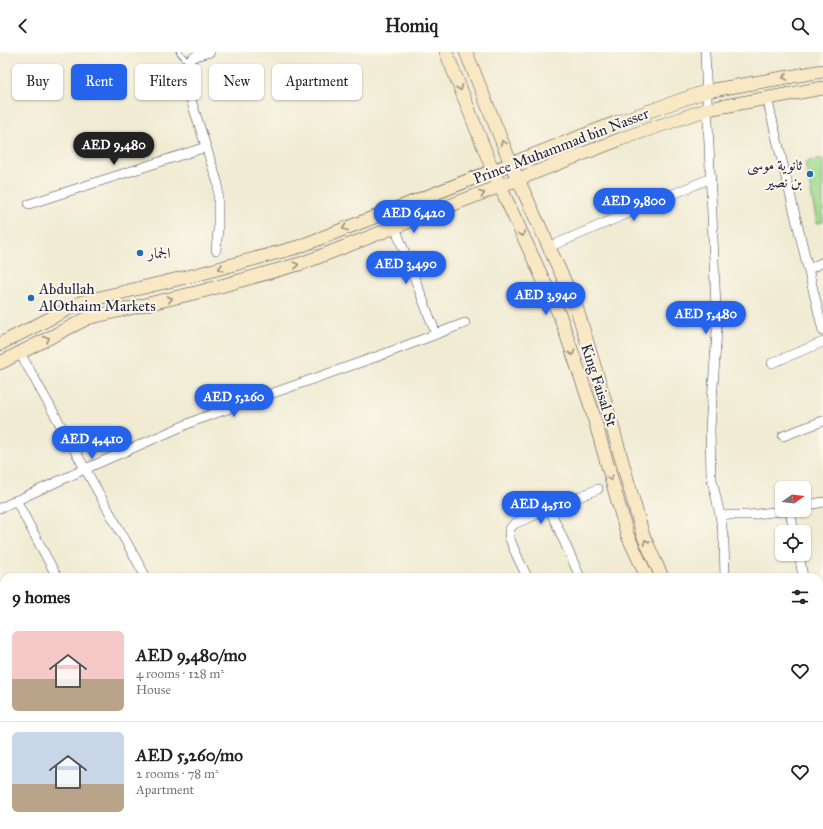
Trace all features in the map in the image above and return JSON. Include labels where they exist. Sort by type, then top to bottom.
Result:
[{"type":"main road","name":"King Faisal St","points":[[446,52],[493,171],[560,316],[591,407],[627,534],[643,573]]},
{"type":"main road","name":"King Faisal St","points":[[466,52],[511,164],[576,306],[606,404],[642,535],[660,573]]},
{"type":"main road","name":"Prince Muhammad bin Nasser","points":[[0,344],[82,302],[198,274],[298,247],[616,123],[708,91],[823,71]]},
{"type":"main road","name":"Prince Muhammad bin Nasser","points":[[0,363],[88,318],[203,291],[303,263],[621,139],[708,109],[823,88]]},
{"type":"street","points":[[210,52],[194,56],[188,62],[185,70],[185,81],[218,184],[218,230],[216,250]]},
{"type":"street","points":[[705,52],[708,91],[716,331],[710,428],[711,474],[724,542],[725,573]]},
{"type":"street","points":[[767,98],[809,269],[820,304],[823,330]]},
{"type":"street","points":[[29,204],[206,147]]},
{"type":"street","points":[[549,247],[711,178]]},
{"type":"street","points":[[395,227],[436,334]]},
{"type":"street","points":[[809,269],[823,262]]},
{"type":"street","points":[[0,508],[85,468],[199,419],[387,353],[465,323]]},
{"type":"street","points":[[772,363],[823,342]]},
{"type":"street","points":[[20,353],[144,573]]},
{"type":"street","points":[[783,436],[823,421]]},
{"type":"street","points":[[525,573],[510,540],[510,528],[514,524],[598,489]]},
{"type":"street","points":[[16,500],[54,573]]},
{"type":"street","points":[[811,505],[823,502]]},
{"type":"street","points":[[550,510],[578,573]]},
{"type":"street","points":[[720,516],[750,515],[775,512]]},
{"type":"street","points":[[800,561],[802,573]]},
{"type":"lane","points":[[179,52],[188,62]]},
{"type":"green space","points":[[823,159],[823,222],[817,223],[805,162]]},
{"type":"place","name":"ثانوية موسى بن نصير","points":[[810,174]]},
{"type":"place","name":"الجمار","points":[[140,253]]},
{"type":"place","name":"Abdullah AlOthaim Markets","points":[[31,298]]}]
